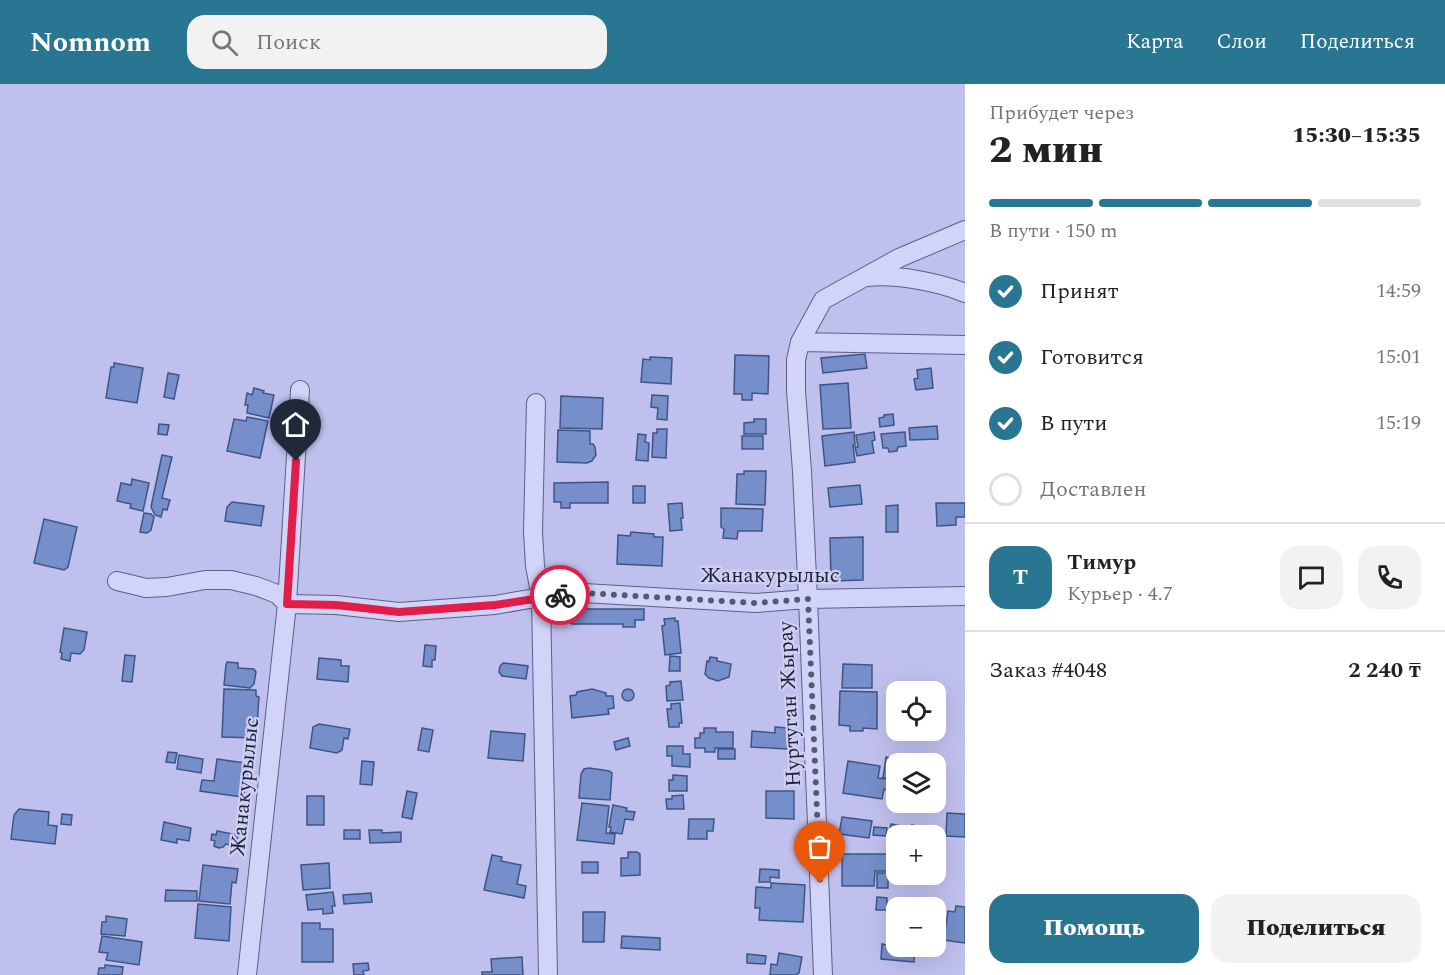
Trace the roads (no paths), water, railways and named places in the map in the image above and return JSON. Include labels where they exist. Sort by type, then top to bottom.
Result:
[{"type":"street","points":[[965,230],[899,258],[823,300],[798,351],[965,345]]},
{"type":"street","points":[[864,278],[879,276],[920,281],[965,293]]},
{"type":"street","name":"Нуртуган Жырау","points":[[798,351],[796,391],[808,599],[823,975]]},
{"type":"street","name":"Жанакурылыс","points":[[247,975],[287,604],[300,390]]},
{"type":"street","points":[[536,403],[533,532],[540,597],[548,975]]},
{"type":"street","points":[[117,581],[146,588],[167,587],[205,580],[231,580],[277,594],[287,604]]},
{"type":"street","name":"Жанакурылыс","points":[[287,604],[336,605],[399,612],[495,605],[540,597],[584,593],[756,603],[808,599],[965,596]]}]
